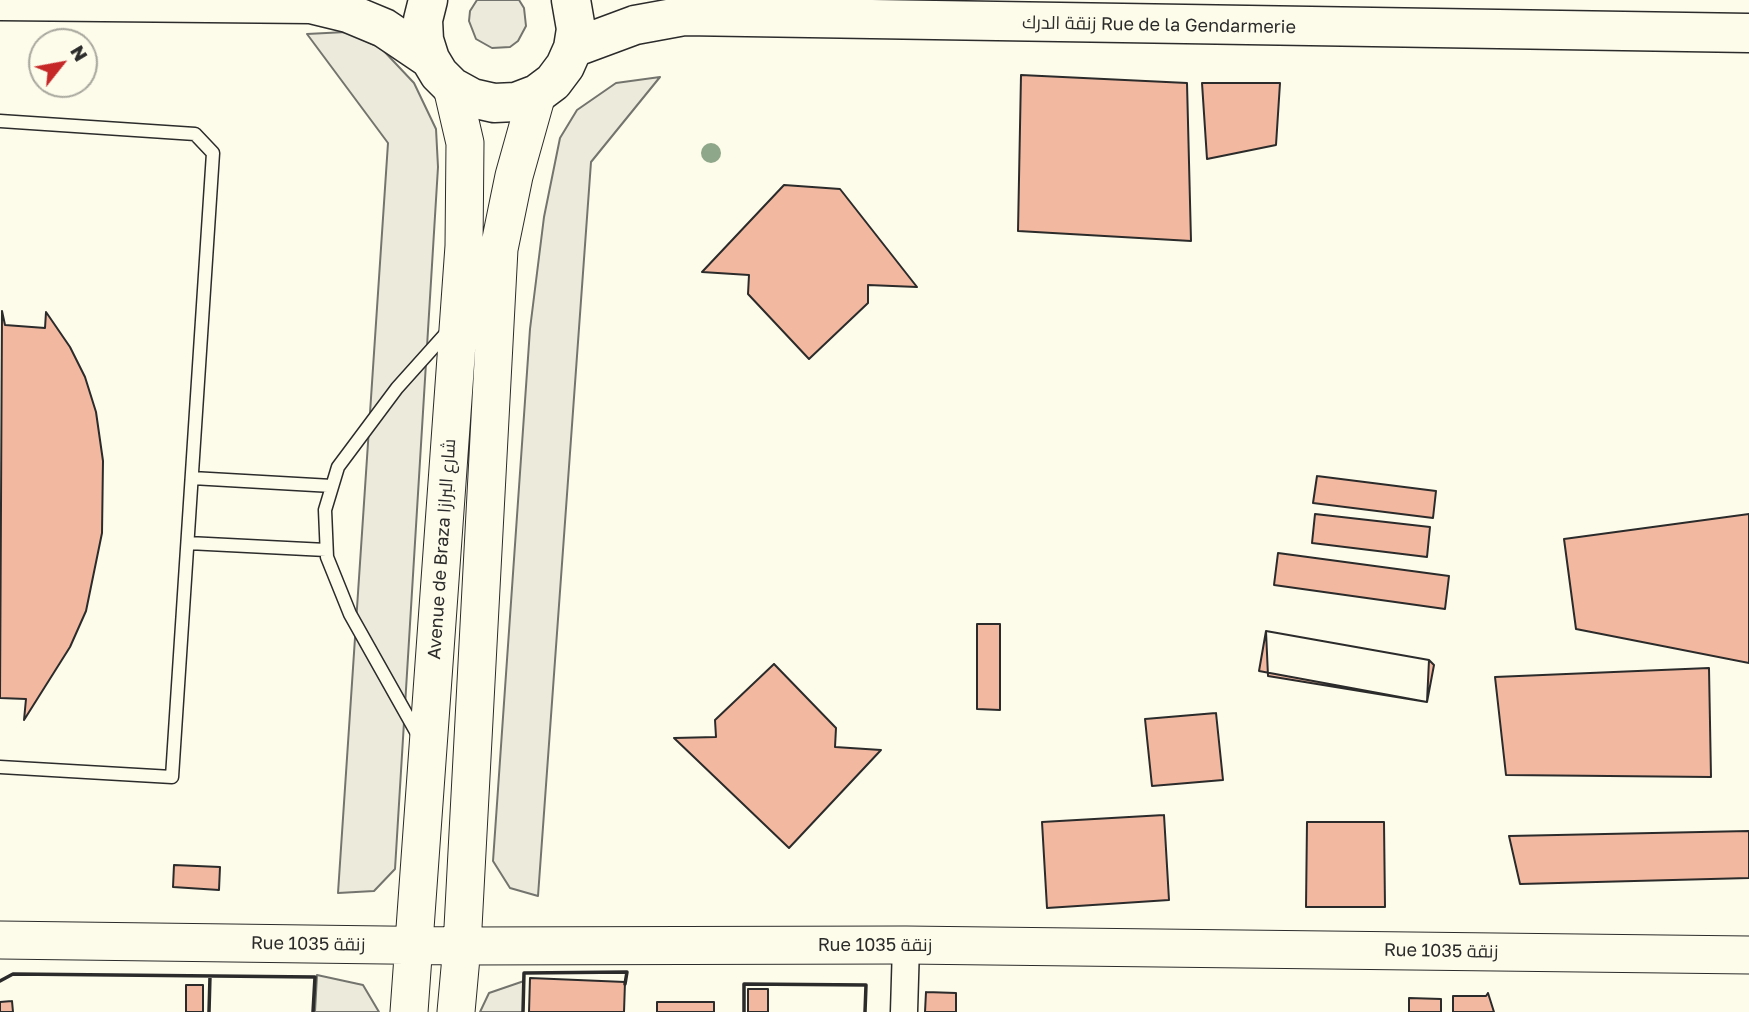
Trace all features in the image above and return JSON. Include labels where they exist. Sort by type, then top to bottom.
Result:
[{"type":"main road","points":[[428,0],[423,20],[441,73]]},
{"type":"main road","points":[[0,1],[295,3],[348,13],[401,38],[472,98],[494,103],[516,102],[553,82],[573,48],[576,29],[571,0]]},
{"type":"main road","name":"زنقة الدرك Rue de la Gendarmerie","points":[[573,48],[635,25],[684,16],[1749,33]]},
{"type":"main road","name":"Avenue de Braza شارع البرازا","points":[[409,1012],[464,246],[465,143],[441,73]]},
{"type":"main road","points":[[456,1012],[462,946],[499,249],[519,156],[537,93]]},
{"type":"main road","name":"Rue 1035 زنقة","points":[[0,940],[462,946],[906,945],[1749,955]]},
{"type":"street","points":[[904,1012],[906,945]]},
{"type":"lane","points":[[0,121],[195,134],[213,153],[172,777],[0,767]]},
{"type":"lane","points":[[428,751],[349,614],[327,550],[325,510],[338,467],[397,388],[459,320]]},
{"type":"lane","points":[[192,478],[332,486]]},
{"type":"lane","points":[[188,543],[327,550]]},
{"type":"shaded area","points":[[477,0],[519,0],[524,8],[526,26],[518,41],[510,47],[492,48],[476,39],[469,21],[470,11]]},
{"type":"shaded area","points":[[346,32],[381,48],[414,83],[436,129],[438,167],[395,869],[374,891],[338,893],[388,143],[307,34]]},
{"type":"shaded area","points":[[660,77],[591,162],[538,896],[510,888],[493,861],[530,329],[544,217],[560,138],[577,110],[616,83]]},
{"type":"shaded area","points":[[317,975],[363,985],[379,1012],[315,1012]]},
{"type":"shaded area","points":[[524,981],[523,1012],[480,1012],[489,993]]},
{"type":"building","points":[[1021,75],[1187,83],[1191,241],[1018,231]]},
{"type":"building","points":[[1202,83],[1280,83],[1276,145],[1207,159]]},
{"type":"building","points":[[784,185],[840,189],[917,287],[868,285],[868,303],[809,359],[748,294],[749,275],[702,272]]},
{"type":"building","points":[[2,311],[5,325],[45,328],[46,312],[70,347],[85,377],[96,412],[103,461],[102,533],[86,611],[70,647],[24,720],[26,699],[0,698]]},
{"type":"building","points":[[1317,476],[1436,491],[1433,518],[1313,503]]},
{"type":"building","points":[[1315,514],[1430,527],[1427,557],[1312,543]]},
{"type":"building","points":[[1749,514],[1749,663],[1576,629],[1564,539]]},
{"type":"building","points":[[1278,553],[1449,576],[1445,609],[1274,585]]},
{"type":"building","points":[[977,624],[1000,624],[1000,710],[977,709]]},
{"type":"building","points":[[1266,631],[1429,660],[1434,665],[1427,702],[1259,671]]},
{"type":"building","points":[[1266,631],[1429,660],[1427,702],[1268,676]]},
{"type":"building","points":[[774,664],[836,728],[835,747],[881,750],[789,848],[674,738],[716,737],[715,720]]},
{"type":"building","points":[[1709,668],[1711,777],[1506,775],[1495,677]]},
{"type":"building","points":[[1216,713],[1223,780],[1152,786],[1145,719]]},
{"type":"building","points":[[1164,815],[1169,900],[1047,908],[1042,822]]},
{"type":"building","points":[[1307,822],[1384,822],[1385,907],[1306,907]]},
{"type":"building","points":[[1749,831],[1749,878],[1520,884],[1509,836]]},
{"type":"building","points":[[174,865],[220,867],[219,890],[173,887]]},
{"type":"building","points":[[530,978],[625,982],[624,1012],[529,1012]]},
{"type":"building","points":[[186,985],[203,985],[203,1012],[186,1012]]},
{"type":"building","points":[[748,989],[768,989],[768,1012],[748,1012]]},
{"type":"building","points":[[926,992],[956,993],[956,1012],[925,1012]]},
{"type":"building","points":[[1488,993],[1494,1012],[1453,1012],[1453,996],[1486,996]]},
{"type":"building","points":[[1409,998],[1441,999],[1441,1012],[1409,1012]]},
{"type":"building","points":[[12,1001],[13,1012],[0,1012],[0,1002]]},
{"type":"building","points":[[657,1002],[714,1002],[714,1012],[657,1012]]},
{"type":"wall","points":[[523,1012],[524,973],[627,972],[625,984]]},
{"type":"wall","points":[[0,981],[13,974],[315,977],[313,1012]]},
{"type":"wall","points":[[209,1012],[210,976]]},
{"type":"wall","points":[[744,1012],[744,984],[866,985],[865,1012]]}]
